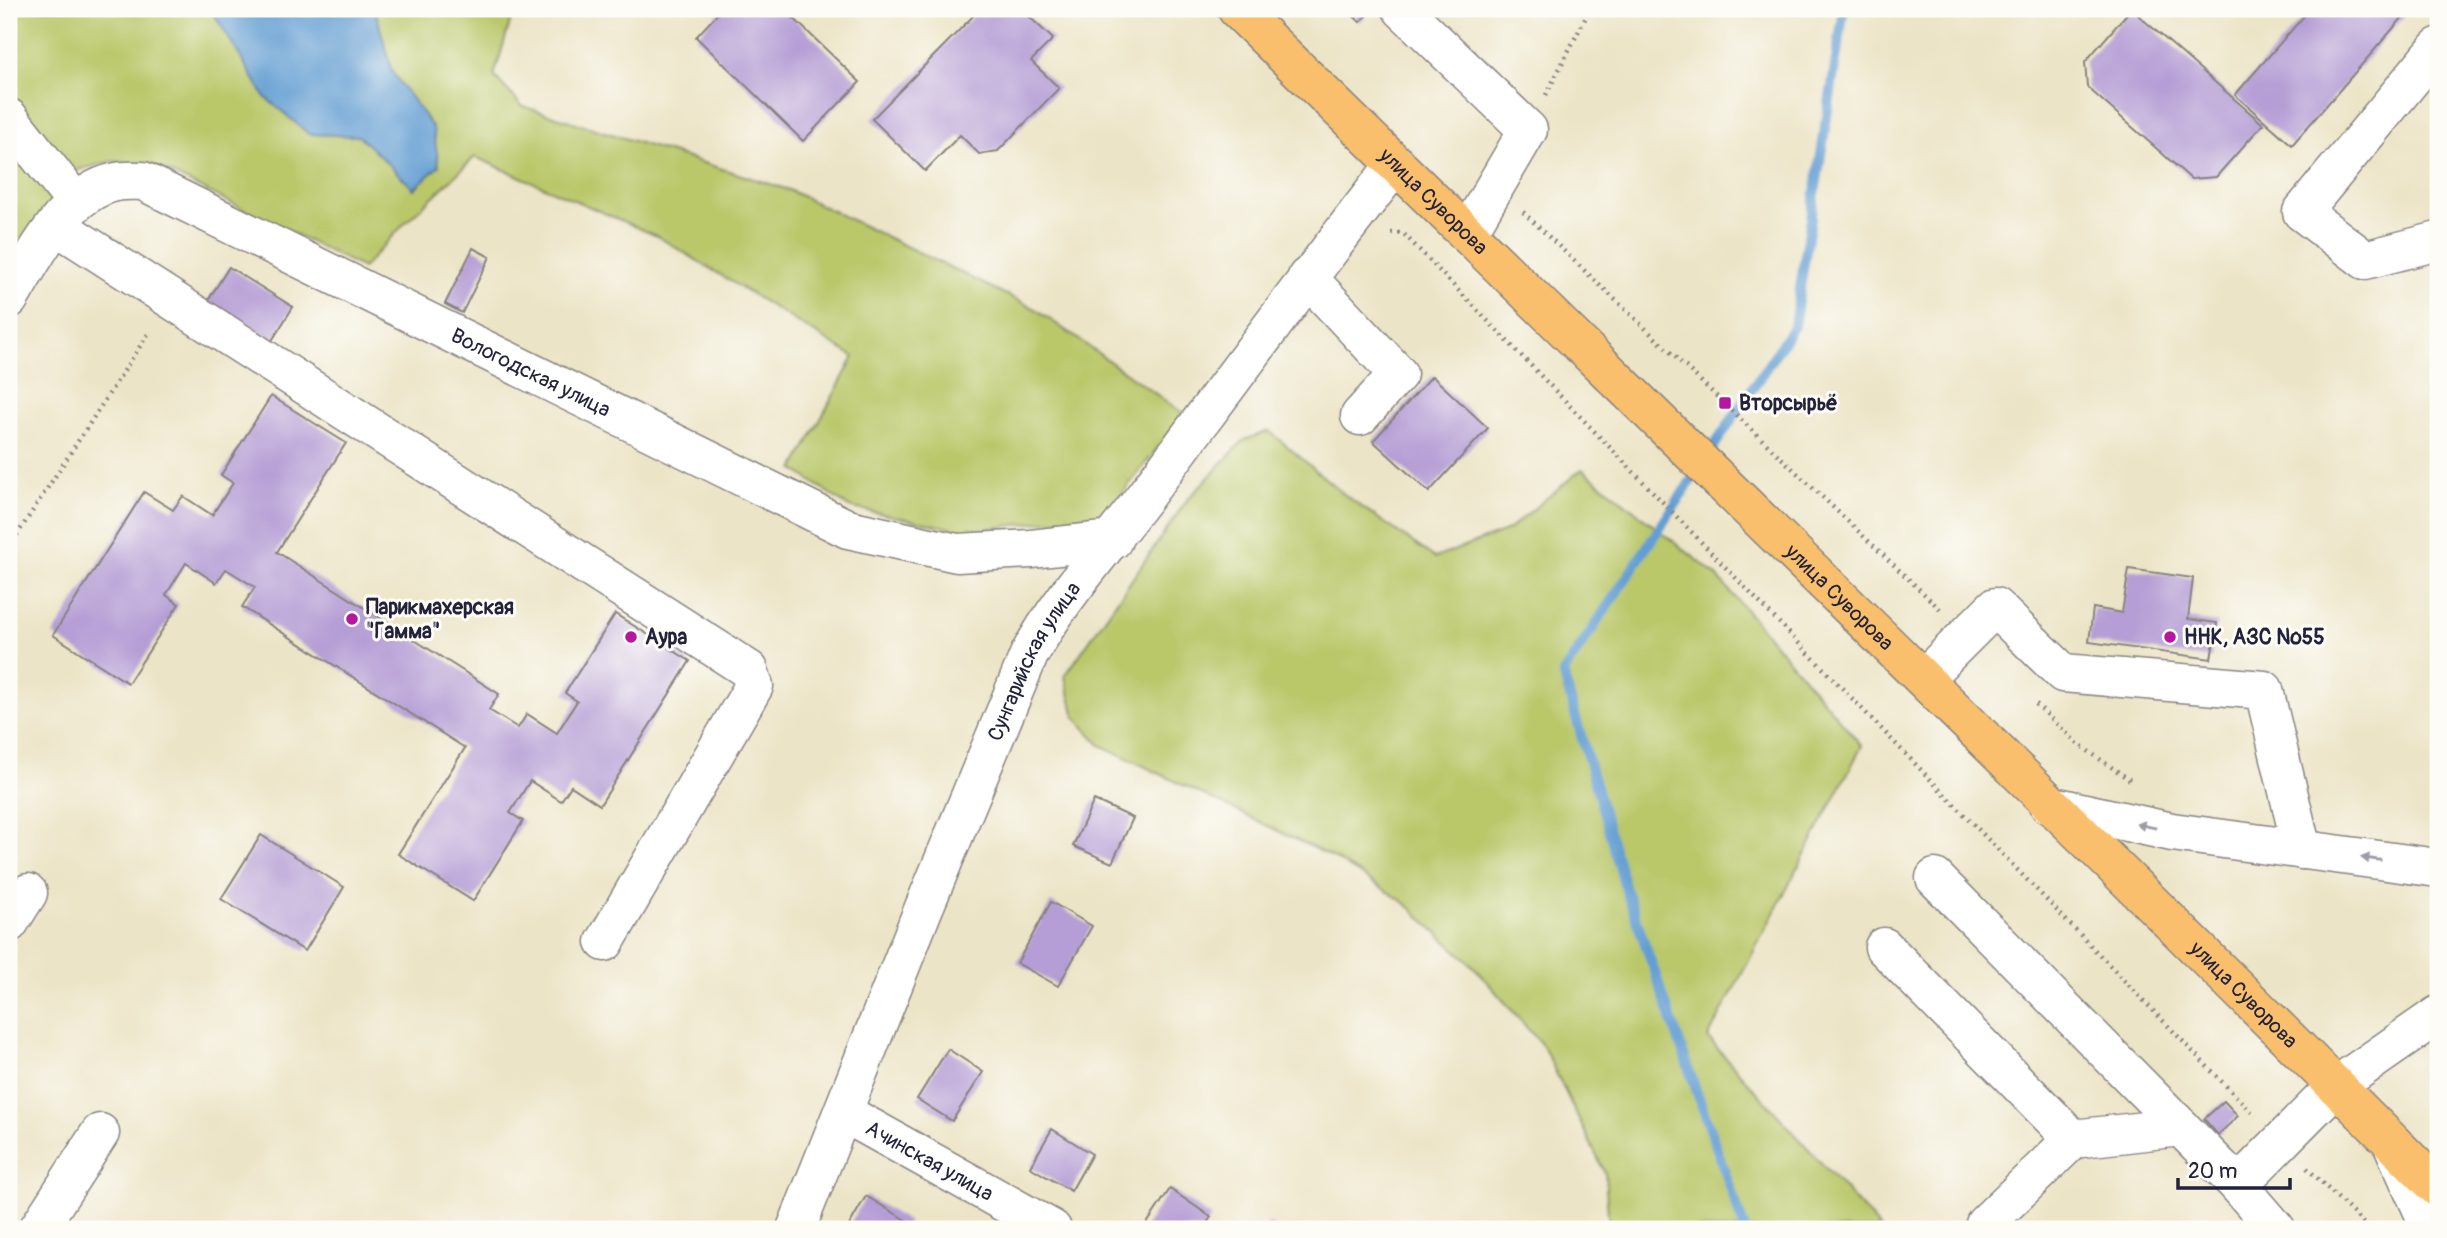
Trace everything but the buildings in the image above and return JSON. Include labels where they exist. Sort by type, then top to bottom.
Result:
[{"type":"main road","name":"улица Суворова","points":[[1237,9],[1924,678],[2049,805],[2438,1188]]},
{"type":"street","points":[[1402,9],[1528,130],[1467,234]]},
{"type":"street","points":[[2438,47],[2302,212],[2365,260],[2438,242]]},
{"type":"street","points":[[9,118],[66,214],[171,299],[750,670],[754,685],[605,942]]},
{"type":"street","name":"Сунгарийская улица","points":[[796,1229],[923,910],[1029,655],[1044,627],[1113,540],[1307,277],[1396,164]]},
{"type":"street","name":"Вологодская улица","points":[[9,299],[66,214],[98,188],[117,181],[143,181],[848,528],[957,553],[1031,549],[1113,540]]},
{"type":"street","points":[[1307,277],[1398,374],[1360,416]]},
{"type":"street","points":[[1924,678],[1995,607],[2063,673],[2264,690],[2302,850]]},
{"type":"street","points":[[2049,805],[2172,832],[2438,868]]},
{"type":"street","points":[[1935,878],[2238,1185],[2267,1226]]},
{"type":"street","points":[[1884,947],[2073,1139]]},
{"type":"street","points":[[2238,1185],[2336,1086],[2438,1014]]},
{"type":"street","name":"Ачинская улица","points":[[844,1113],[1052,1229]]},
{"type":"street","points":[[1985,1224],[2073,1139],[2181,1128]]},
{"type":"street","points":[[38,1229],[100,1133]]},
{"type":"street","points":[[2391,1141],[2431,1229]]},
{"type":"path","points":[[1528,130],[1590,9]]},
{"type":"path","points":[[1495,186],[1802,476],[1966,636]]},
{"type":"path","points":[[1382,234],[1403,233],[2280,1142],[2369,1229]]},
{"type":"path","points":[[9,547],[171,299]]},
{"type":"path","points":[[2031,698],[2078,744],[2118,774],[2139,785]]},
{"type":"green space","points":[[15,9],[211,9],[265,97],[309,134],[359,136],[414,189],[433,128],[392,72],[375,9],[514,9],[494,76],[522,106],[789,190],[1034,308],[1184,414],[1106,514],[965,531],[849,507],[794,469],[854,357],[657,236],[475,157],[403,225],[363,268],[150,163],[112,161],[74,171],[9,265],[9,26]]},
{"type":"green space","points":[[1269,431],[1345,495],[1435,558],[1508,530],[1582,469],[1716,575],[1862,746],[1708,1038],[1881,1229],[1609,1229],[1605,1173],[1543,1046],[1475,968],[1404,902],[1332,857],[1100,745],[1075,717],[1065,676],[1187,500],[1244,440]]},
{"type":"water","points":[[211,9],[375,9],[392,72],[433,128],[439,166],[414,189],[359,136],[309,134],[265,97]]},
{"type":"waterway","points":[[1745,1229],[1626,890],[1563,673],[1794,326],[1844,9]]},
{"type":"place","name":"Вторсырьё","points":[[1725,403]]},
{"type":"place","name":"Парикмахерская \"Гамма\"","points":[[352,619]]},
{"type":"place","name":"Аура","points":[[631,637]]},
{"type":"place","name":"ННК, АЗС №55","points":[[2170,637]]}]
